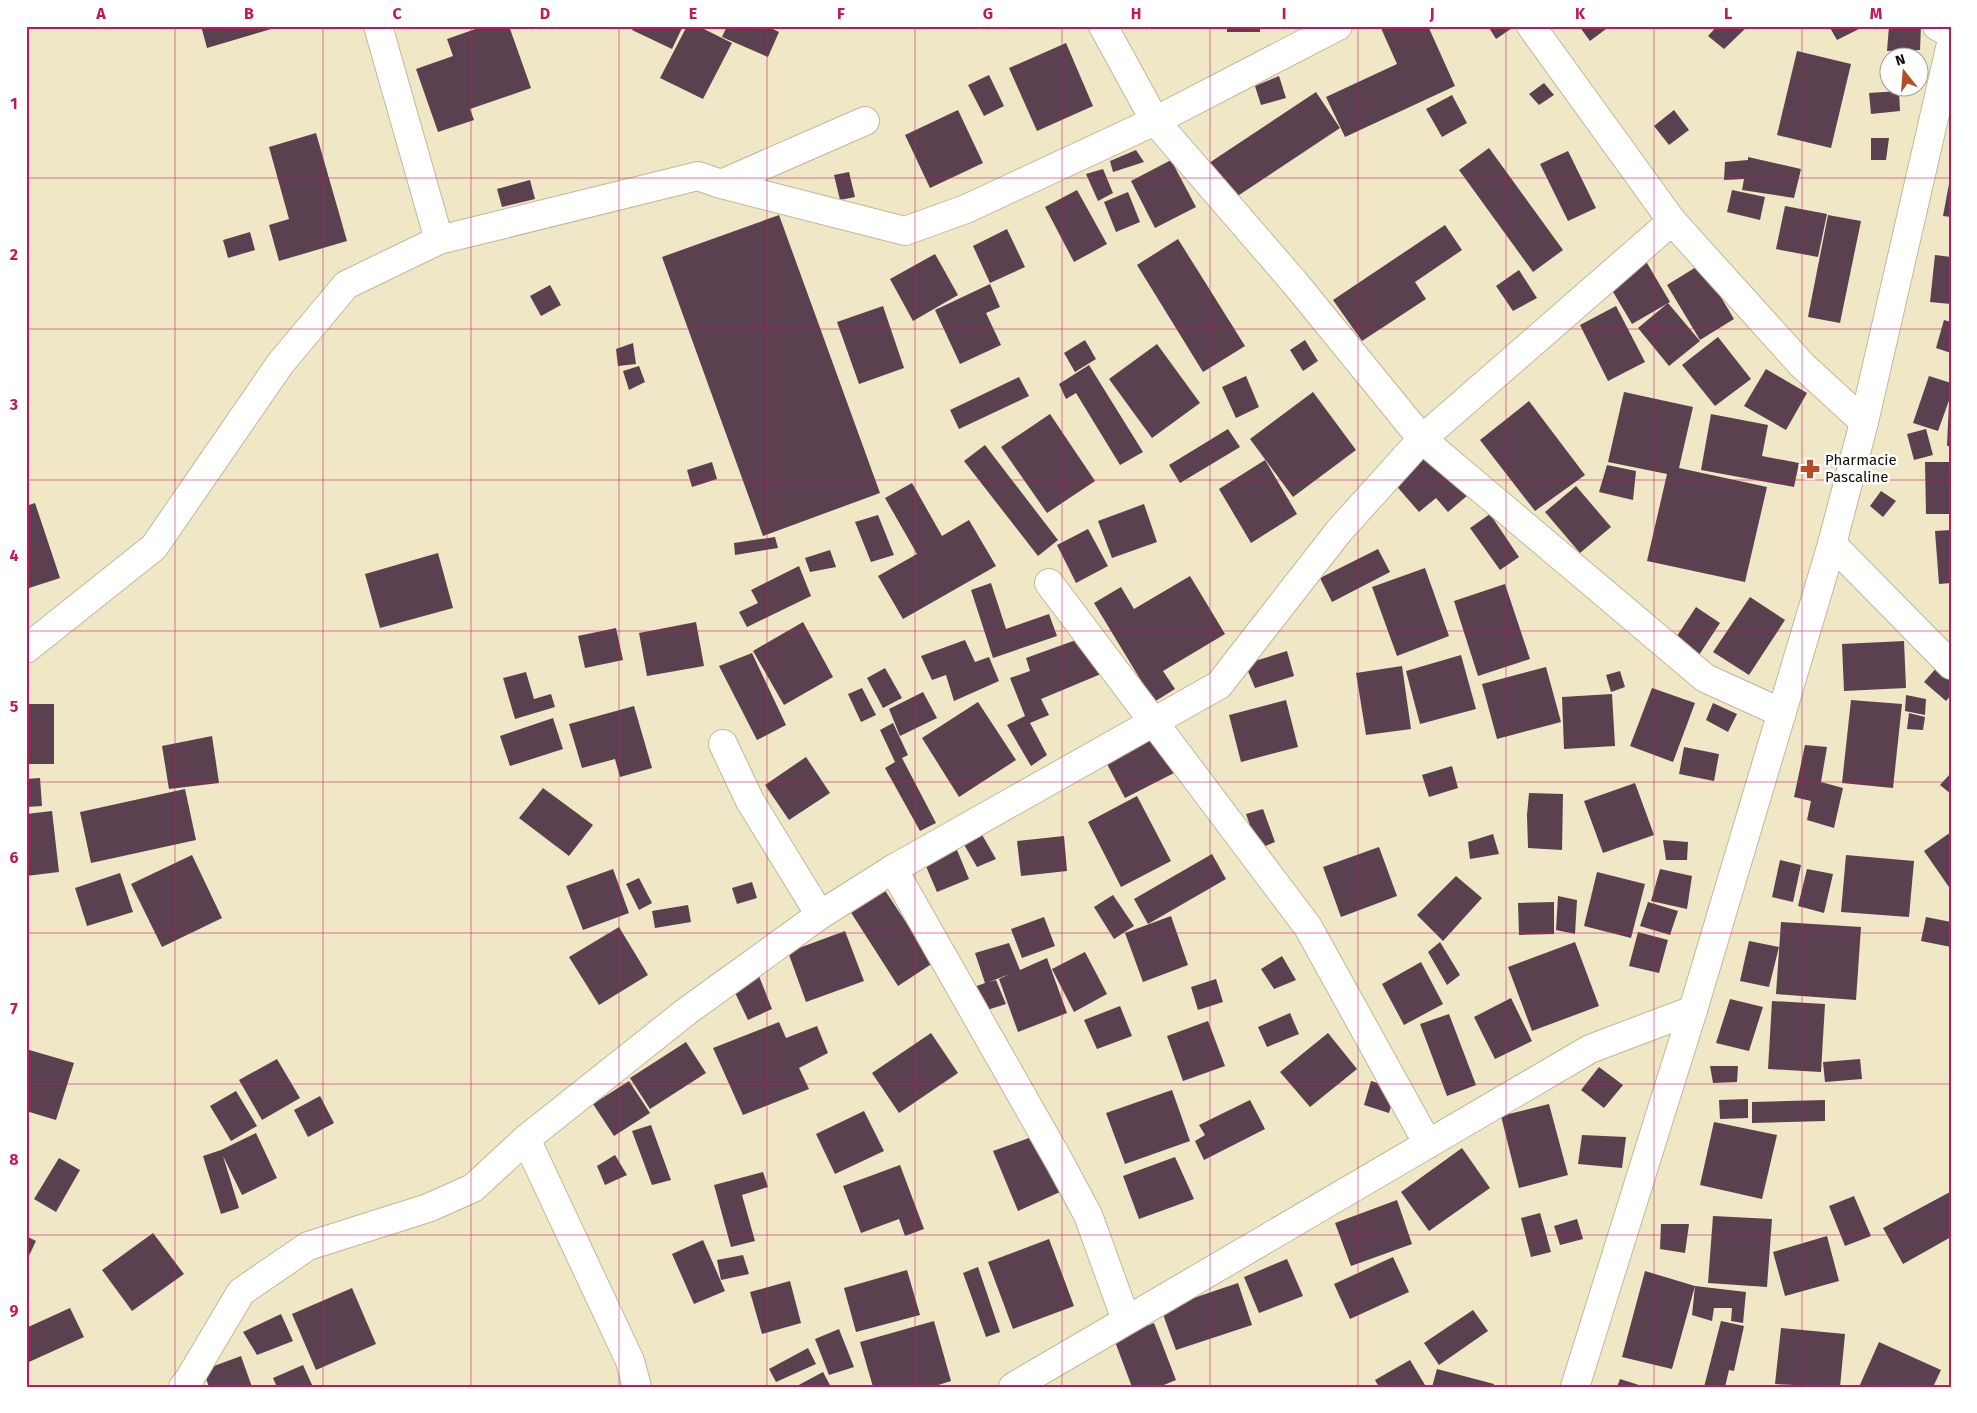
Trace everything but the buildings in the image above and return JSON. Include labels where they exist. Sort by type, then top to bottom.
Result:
[{"type":"street","points":[[378,26],[439,240]]},
{"type":"street","points":[[1103,26],[1154,121],[1295,283],[1422,439],[1705,678],[1782,713]]},
{"type":"street","points":[[26,650],[154,548],[280,364],[346,285],[439,240],[698,176],[721,184],[905,231],[966,209],[1154,121],[1338,26]]},
{"type":"street","points":[[1531,26],[1672,221],[1802,365],[1864,422]]},
{"type":"street","points":[[1938,26],[1951,34]]},
{"type":"street","points":[[1575,1387],[1693,1010],[1832,544],[1864,422],[1951,44]]},
{"type":"street","points":[[721,184],[865,121]]},
{"type":"street","points":[[183,1387],[240,1292],[308,1246],[428,1208],[473,1188],[526,1139],[687,1011],[820,915],[893,869],[1219,685],[1339,531],[1422,439],[1672,221]]},
{"type":"street","points":[[1832,544],[1951,665]]},
{"type":"street","points":[[1049,583],[1156,722],[1308,926],[1428,1144]]},
{"type":"street","points":[[722,744],[750,801],[820,915]]},
{"type":"street","points":[[893,869],[1060,1161],[1088,1216],[1126,1320]]},
{"type":"street","points":[[1013,1387],[1590,1049],[1693,1010]]},
{"type":"street","points":[[526,1139],[630,1361],[638,1387]]},
{"type":"place","name":"Pharmacie Pascaline","points":[[1810,469]]}]
